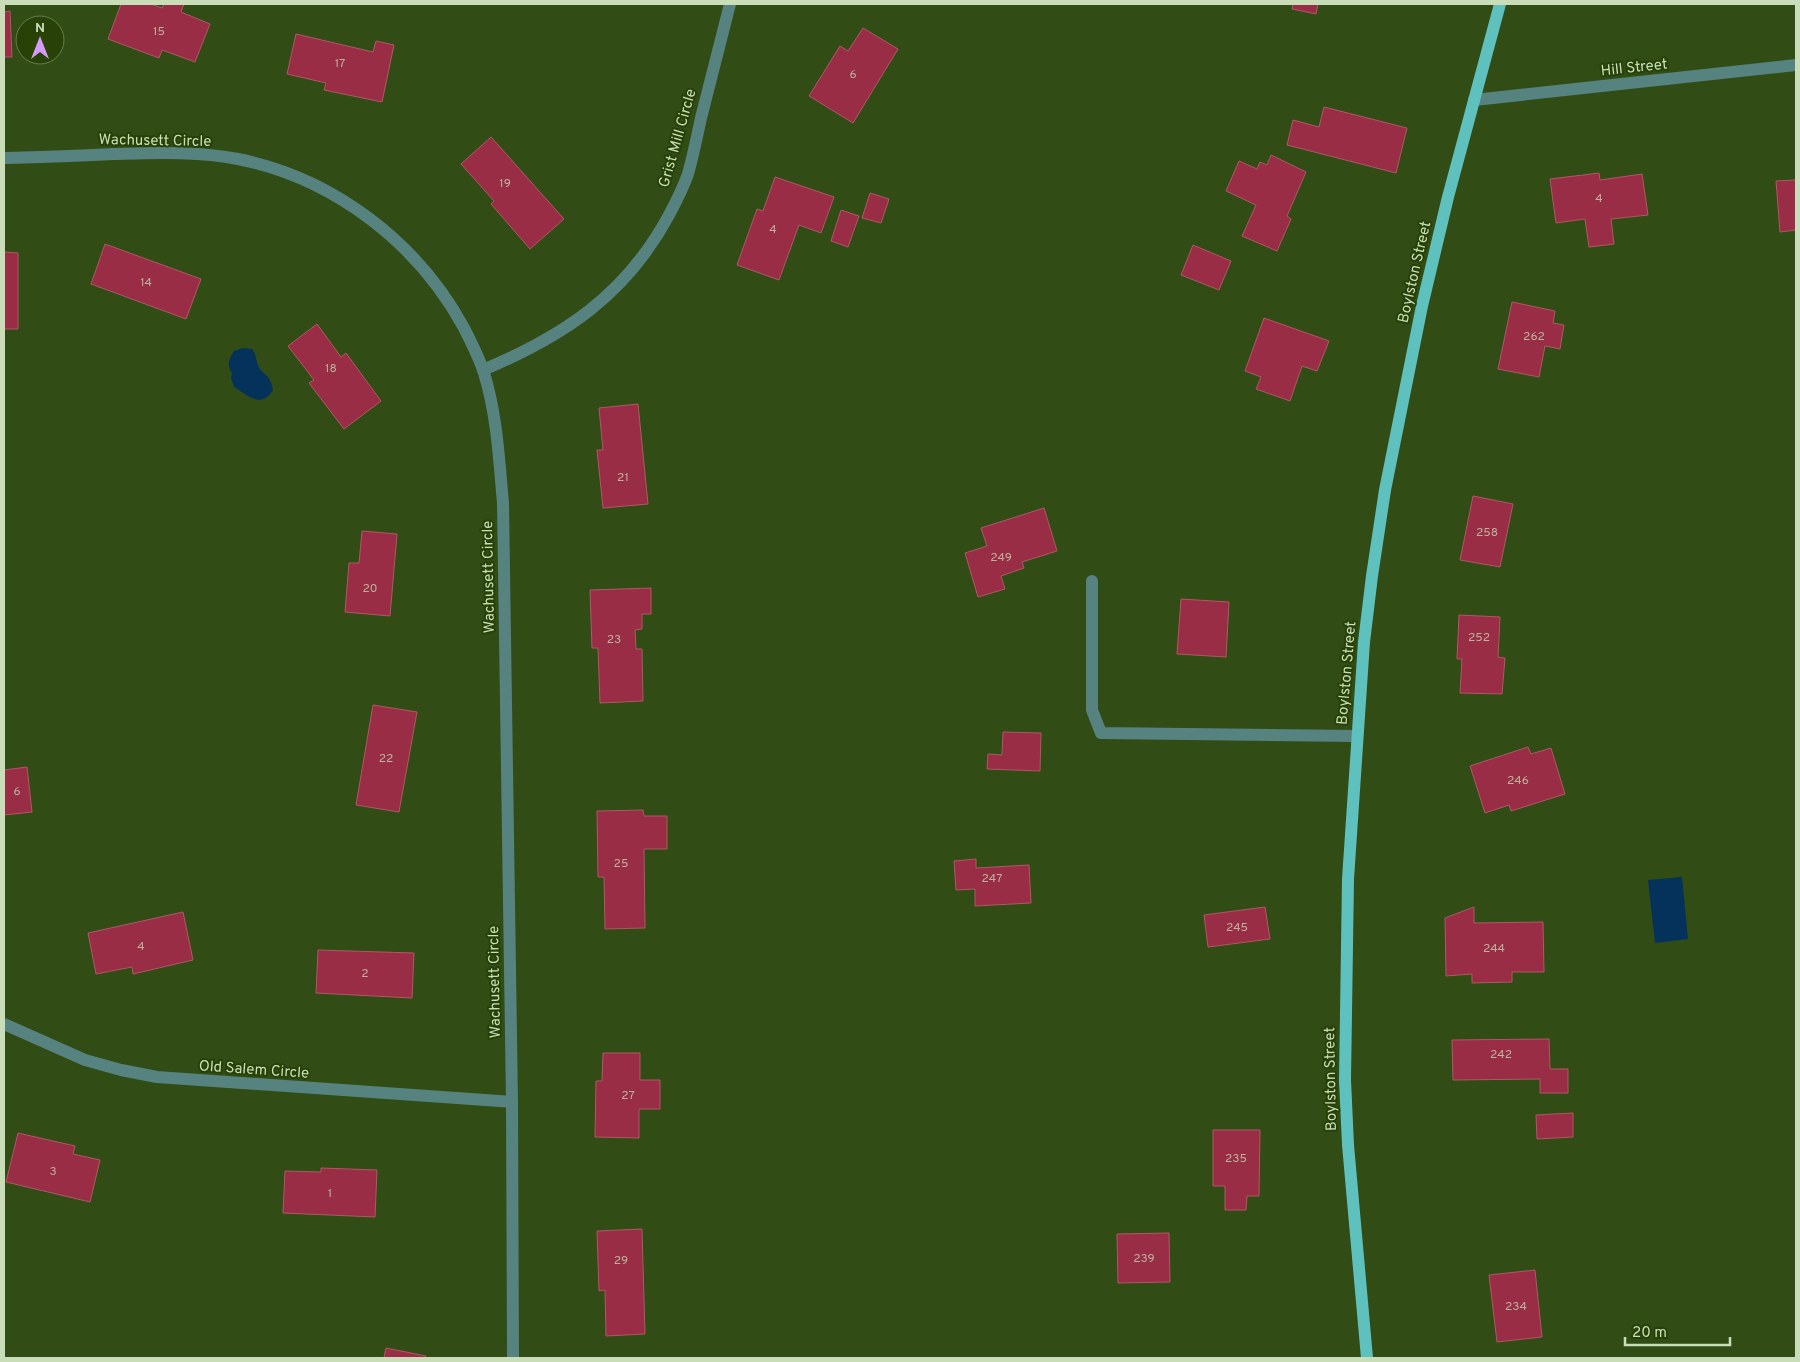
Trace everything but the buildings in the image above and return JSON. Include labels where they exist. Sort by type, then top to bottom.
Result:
[{"type":"main road","name":"Boylston Street","points":[[1366,1358],[1348,1145],[1345,1080],[1348,879],[1369,597],[1385,490],[1428,278],[1500,4]]},
{"type":"street","name":"Grist Mill Circle","points":[[483,370],[531,349],[582,317],[605,298],[645,254],[665,222],[687,174],[730,4]]},
{"type":"street","name":"Hill Street","points":[[1474,100],[1796,65]]},
{"type":"street","name":"Wachusett Circle","points":[[4,158],[193,154],[238,159],[302,179],[333,194],[361,212],[388,233],[412,256],[434,282],[454,310],[470,339],[483,370],[492,402],[503,503],[512,1102],[513,1358]]},
{"type":"street","points":[[1092,581],[1092,710],[1101,734],[1358,736]]},
{"type":"street","name":"Old Salem Circle","points":[[4,1024],[85,1060],[156,1077],[512,1102]]},
{"type":"water","points":[[243,348],[252,349],[260,368],[272,384],[273,390],[264,399],[259,400],[250,397],[234,387],[229,362],[234,351]]},
{"type":"water","points":[[1682,877],[1688,939],[1655,943],[1648,880]]}]
